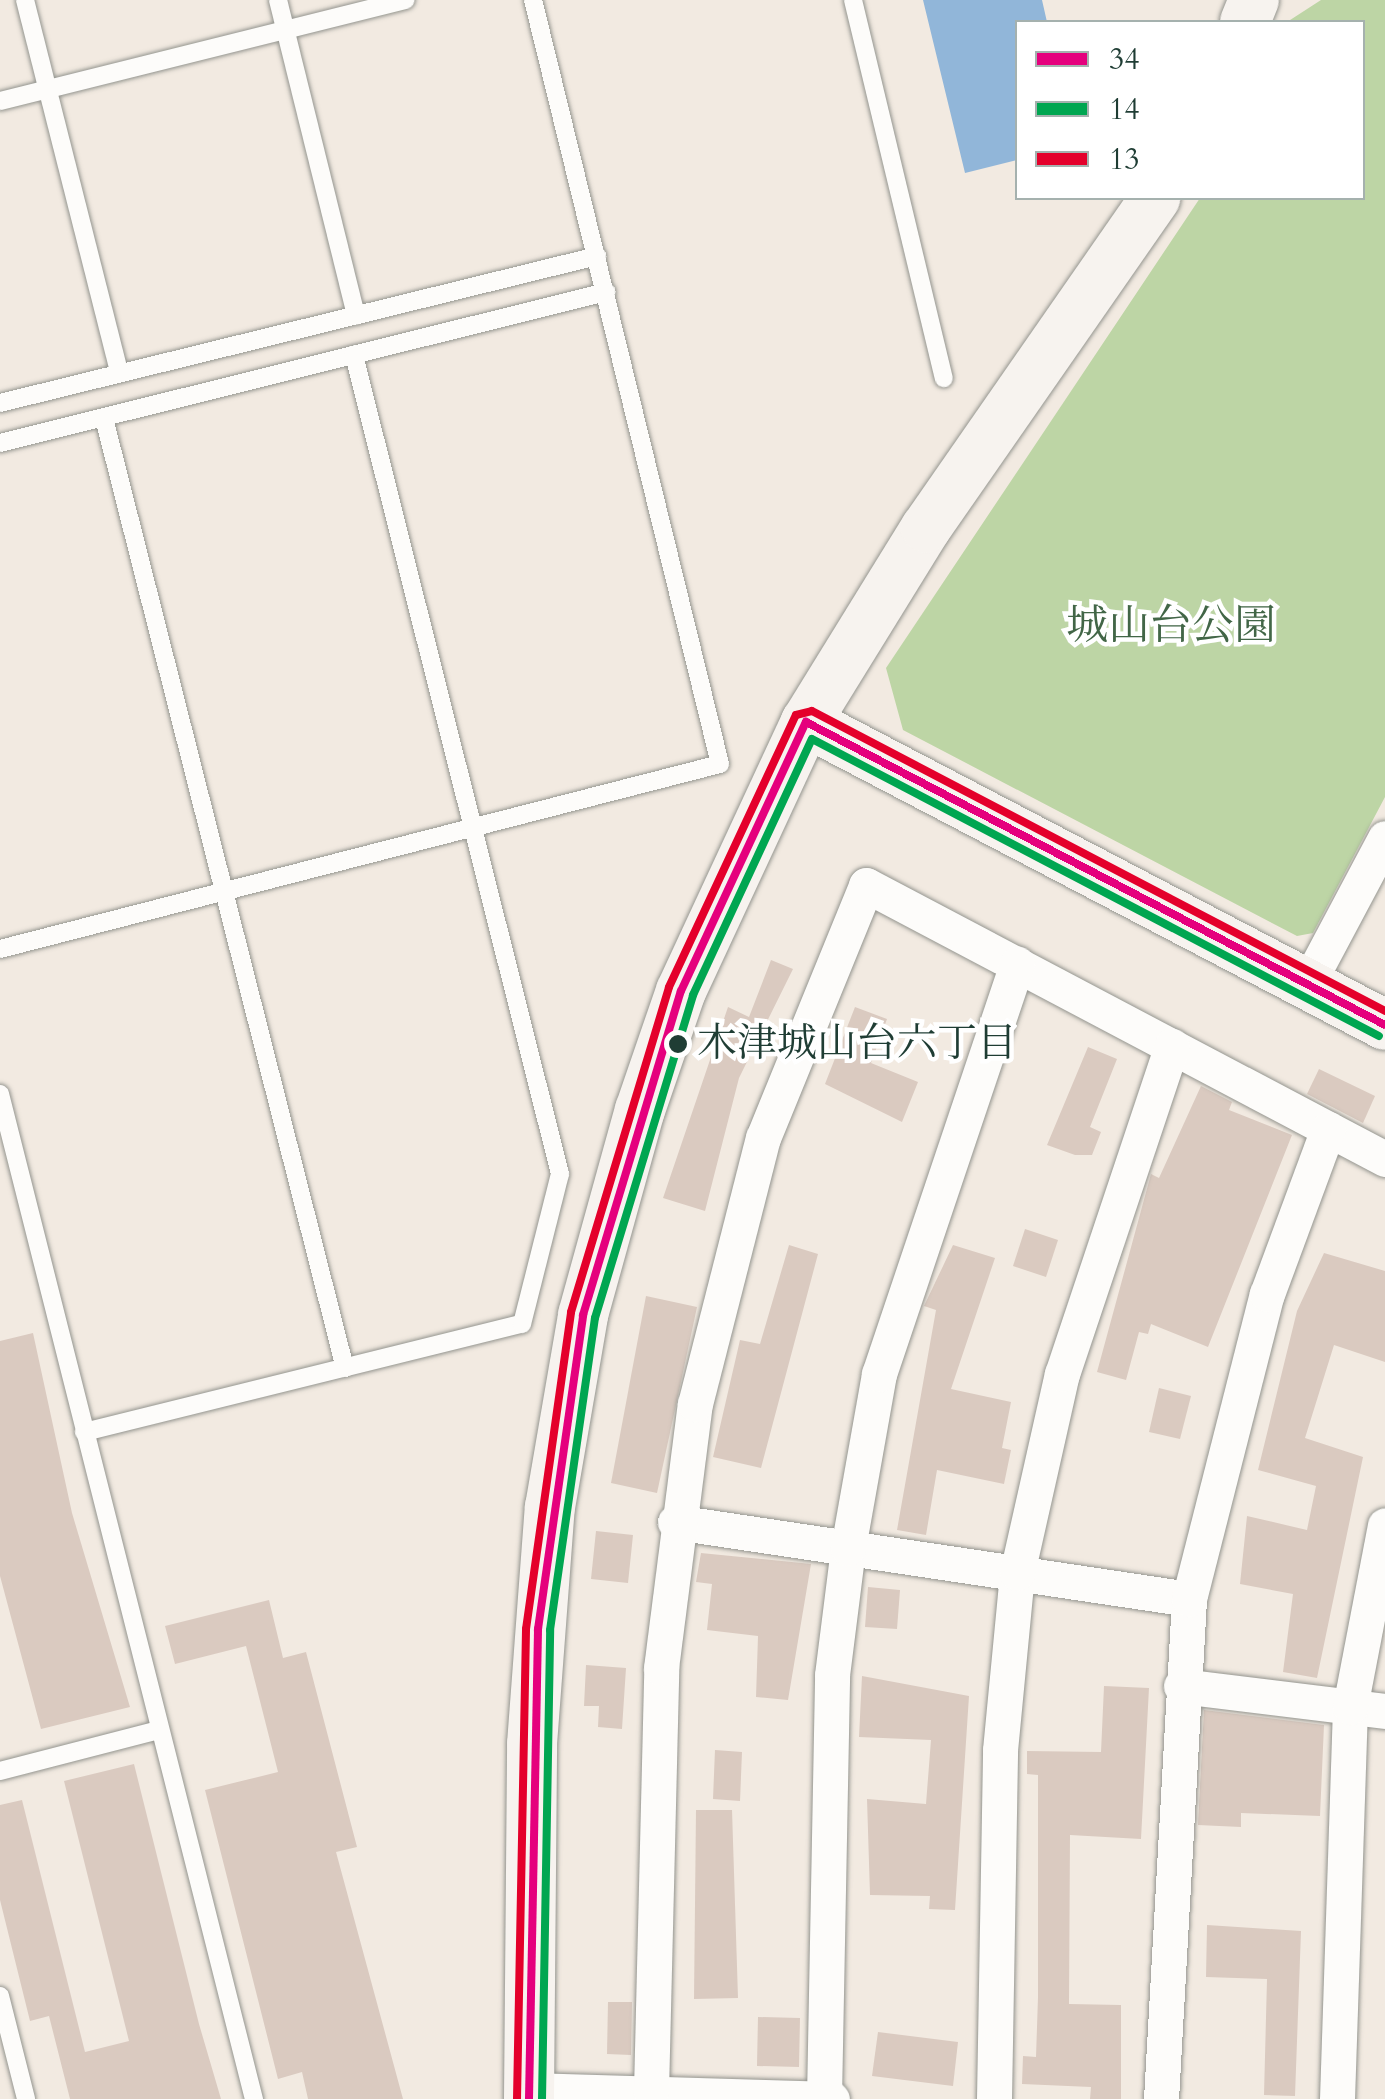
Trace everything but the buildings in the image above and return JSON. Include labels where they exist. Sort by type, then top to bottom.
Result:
[{"type":"street","points":[[832,2099],[651,2091],[529,2095],[538,1629],[582,1315],[681,991],[806,722],[926,528],[1154,200]]},
{"type":"street","points":[[806,722],[1385,1025]]},
{"type":"street","points":[[1308,984],[1374,884],[1385,838]]},
{"type":"street","points":[[651,2091],[661,1668],[675,1522],[724,1265],[818,985],[866,885],[1385,1159]]},
{"type":"street","points":[[824,2098],[832,1675],[848,1548],[878,1374],[1017,964]]},
{"type":"street","points":[[994,2099],[1000,1750],[1017,1573],[1062,1374],[1172,1046]]},
{"type":"street","points":[[1161,2099],[1181,1686],[1189,1599],[1267,1294],[1328,1128]]},
{"type":"street","points":[[675,1522],[1189,1599]]},
{"type":"street","points":[[1337,2099],[1350,1707],[1385,1525]]},
{"type":"street","points":[[1181,1686],[1385,1711]]},
{"type":"lane","points":[[25,0],[119,372]]},
{"type":"lane","points":[[278,0],[356,316]]},
{"type":"lane","points":[[0,102],[406,0]]},
{"type":"lane","points":[[0,949],[720,764],[533,0]]},
{"type":"lane","points":[[853,0],[944,378]]},
{"type":"lane","points":[[0,403],[597,256]]},
{"type":"lane","points":[[0,443],[606,292]]},
{"type":"lane","points":[[84,1432],[522,1324],[560,1174],[354,355]]},
{"type":"lane","points":[[104,418],[344,1368]]},
{"type":"lane","points":[[0,1094],[254,2099]]},
{"type":"lane","points":[[0,1771],[158,1730]]},
{"type":"lane","points":[[0,1996],[26,2099]]},
{"type":"green space","name":"城山台公園","points":[[1321,0],[1385,0],[1385,797],[1313,933],[1297,936],[903,730],[886,668],[1199,200],[1365,200],[1365,20],[1290,20]]},
{"type":"water","points":[[923,0],[1042,0],[1047,20],[1015,20],[1015,160],[965,173]]},
{"type":"transit line","name":"13","points":[[517,2099],[526,1629],[571,1312],[669,987],[796,715],[812,711],[1385,1011]]},
{"type":"transit line","name":"34","points":[[806,722],[1385,1025]]},
{"type":"transit line","name":"34","points":[[529,2099],[538,1629],[583,1315],[681,991],[806,722]]},
{"type":"transit line","name":"14","points":[[542,2099],[550,1630],[595,1318],[693,995],[812,739],[1379,1036]]},
{"type":"place","name":"木津城山台六丁目","points":[[678,1044]]}]
